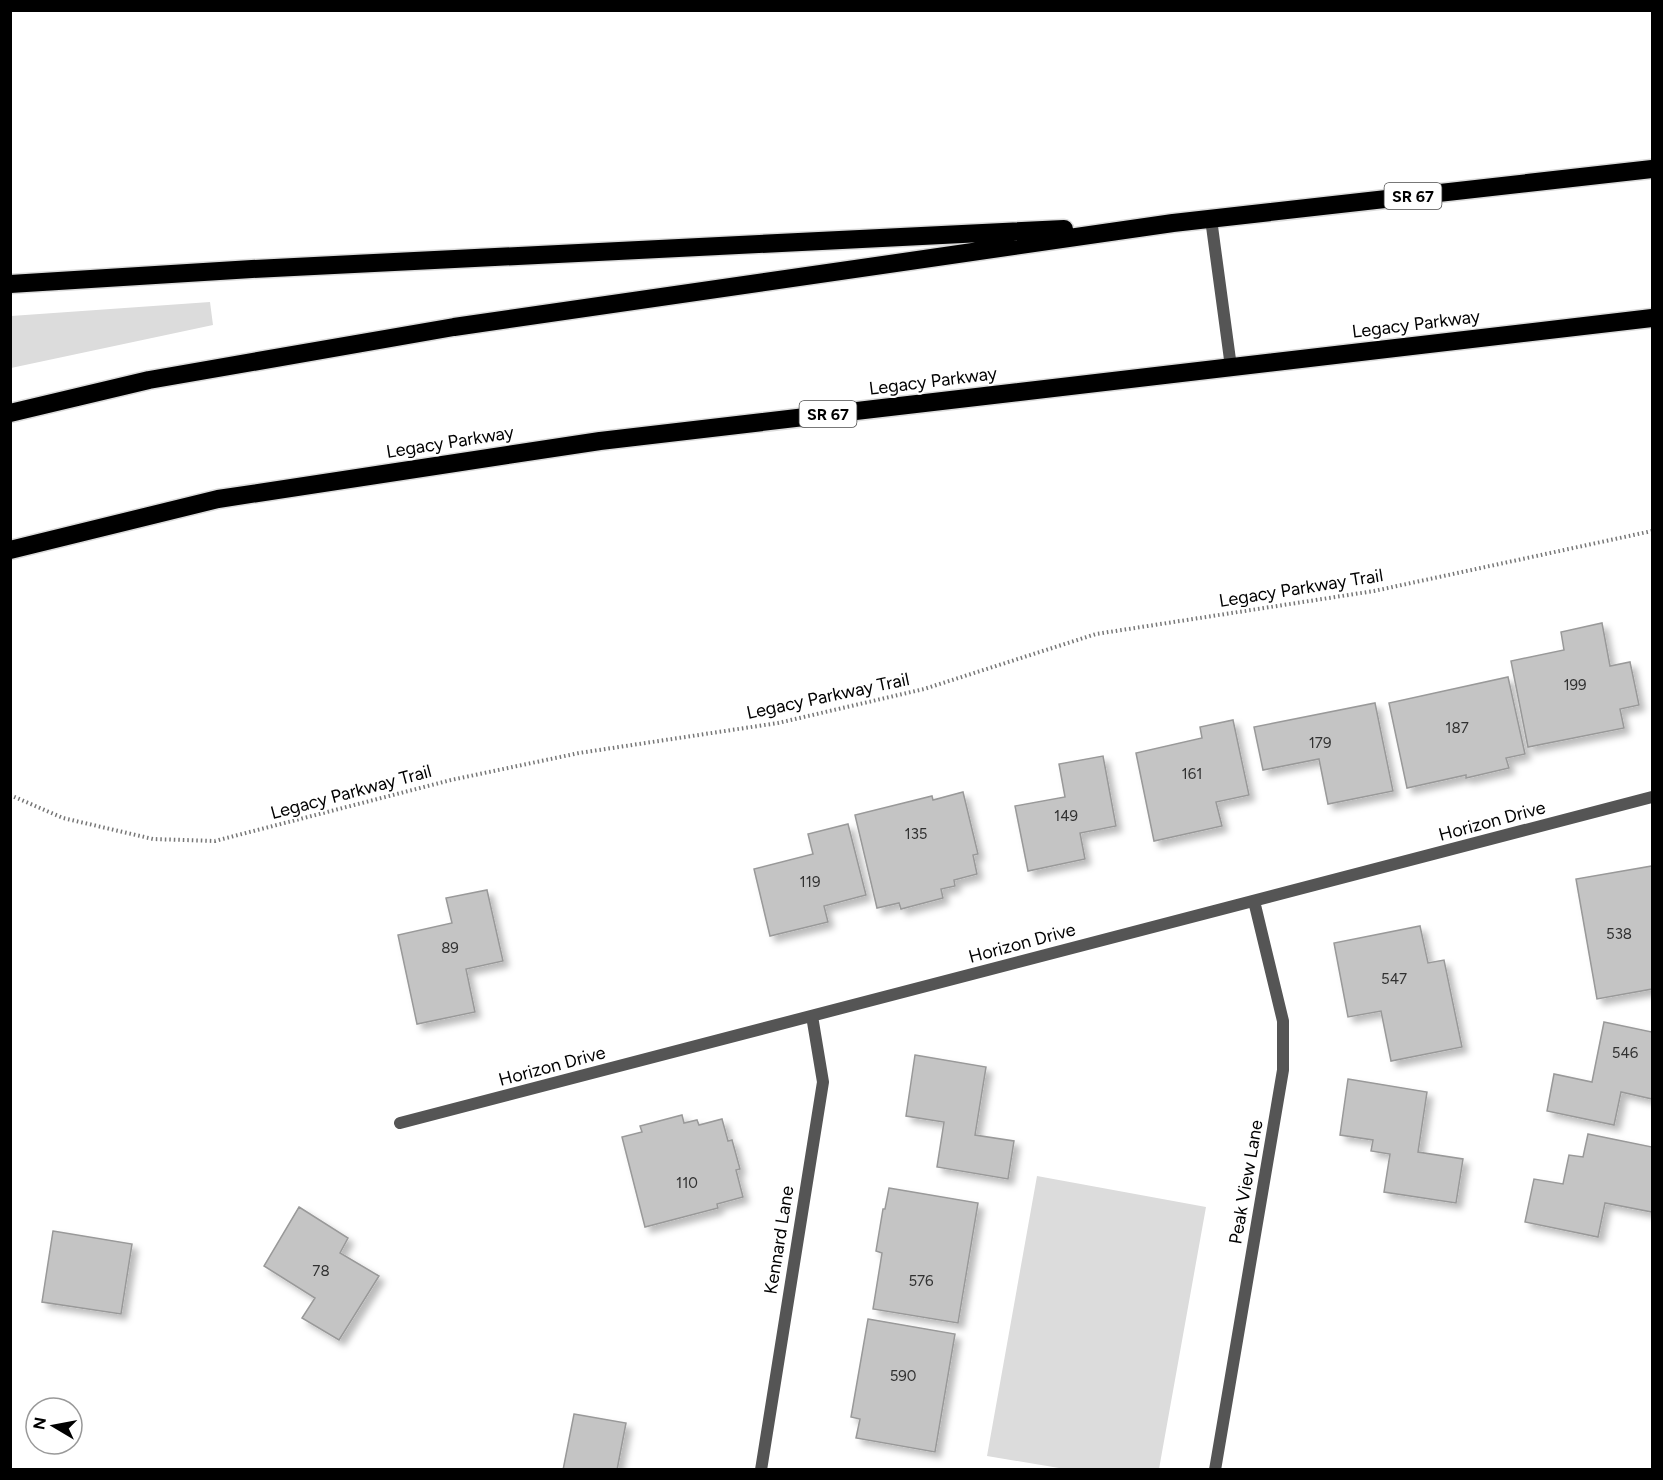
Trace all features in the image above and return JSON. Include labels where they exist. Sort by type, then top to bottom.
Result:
[{"type":"highway","name":"SR 67","points":[[1173,223],[1653,169]]},
{"type":"highway","points":[[10,284],[252,269],[1173,223]]},
{"type":"highway","points":[[10,413],[149,380],[454,327],[1173,223]]},
{"type":"highway","name":"Legacy Parkway","points":[[10,550],[218,499],[588,443],[1653,318]]},
{"type":"street","points":[[1211,219],[1231,368]]},
{"type":"street","name":"Horizon Drive","points":[[400,1124],[1653,797]]},
{"type":"street","name":"Peak View Lane","points":[[1215,1470],[1283,1070],[1283,1021],[1254,901]]},
{"type":"street","name":"Kennard Lane","points":[[761,1470],[823,1082],[812,1017]]},
{"type":"path","name":"Legacy Parkway Trail","points":[[10,795],[63,819],[153,839],[215,841],[451,780],[579,753],[778,723],[924,689],[1096,634],[1374,591],[1653,531]]},
{"type":"shaded area","points":[[210,302],[213,325],[11,368],[11,316]]},
{"type":"shaded area","points":[[1037,1176],[1206,1207],[1159,1469],[1065,1469],[987,1456]]},
{"type":"building","points":[[1602,623],[1610,666],[1630,662],[1639,705],[1620,709],[1624,728],[1528,747],[1511,661],[1564,650],[1561,632]]},
{"type":"building","points":[[1508,677],[1525,754],[1506,758],[1509,768],[1407,788],[1389,703]]},
{"type":"building","points":[[1375,703],[1393,791],[1328,804],[1319,759],[1263,770],[1254,727]]},
{"type":"building","points":[[1233,720],[1249,795],[1216,802],[1222,826],[1154,841],[1136,753],[1202,738],[1200,727]]},
{"type":"building","points":[[1103,756],[1116,826],[1080,833],[1085,859],[1028,871],[1015,806],[1065,797],[1059,764]]},
{"type":"building","points":[[963,792],[978,854],[973,855],[977,874],[954,880],[955,886],[941,889],[943,898],[901,909],[899,903],[877,908],[855,815],[932,796],[933,800]]},
{"type":"building","points":[[848,824],[866,895],[824,906],[828,922],[770,936],[754,869],[813,854],[808,834]]},
{"type":"building","points":[[1652,866],[1652,989],[1597,999],[1576,879]]},
{"type":"building","points":[[487,890],[503,961],[466,969],[475,1012],[417,1024],[398,935],[452,923],[446,898]]},
{"type":"building","points":[[1420,926],[1428,963],[1444,960],[1462,1047],[1391,1061],[1381,1011],[1348,1017],[1334,943]]},
{"type":"building","points":[[1604,1022],[1652,1032],[1652,1099],[1621,1092],[1614,1125],[1547,1111],[1554,1074],[1592,1082]]},
{"type":"building","points":[[915,1055],[986,1067],[975,1135],[1014,1141],[1008,1179],[937,1167],[944,1122],[906,1116]]},
{"type":"building","points":[[1348,1079],[1427,1092],[1418,1152],[1463,1159],[1456,1203],[1384,1192],[1390,1154],[1371,1151],[1373,1140],[1340,1135]]},
{"type":"building","points":[[682,1115],[684,1123],[697,1120],[699,1125],[722,1119],[728,1141],[732,1140],[740,1169],[736,1170],[743,1197],[717,1204],[718,1208],[645,1227],[622,1137],[642,1132],[640,1126]]},
{"type":"building","points":[[1588,1134],[1652,1147],[1652,1212],[1605,1203],[1598,1237],[1525,1222],[1534,1179],[1563,1184],[1569,1155],[1583,1157]]},
{"type":"building","points":[[889,1188],[978,1203],[958,1323],[873,1309],[882,1253],[876,1251]]},
{"type":"building","points":[[299,1207],[348,1238],[340,1253],[379,1276],[339,1340],[302,1318],[315,1298],[264,1266]]},
{"type":"building","points":[[53,1231],[132,1244],[121,1314],[42,1302]]},
{"type":"building","points":[[868,1319],[955,1334],[935,1452],[856,1438],[860,1419],[851,1417]]},
{"type":"building","points":[[574,1414],[626,1423],[617,1470],[563,1470]]}]
